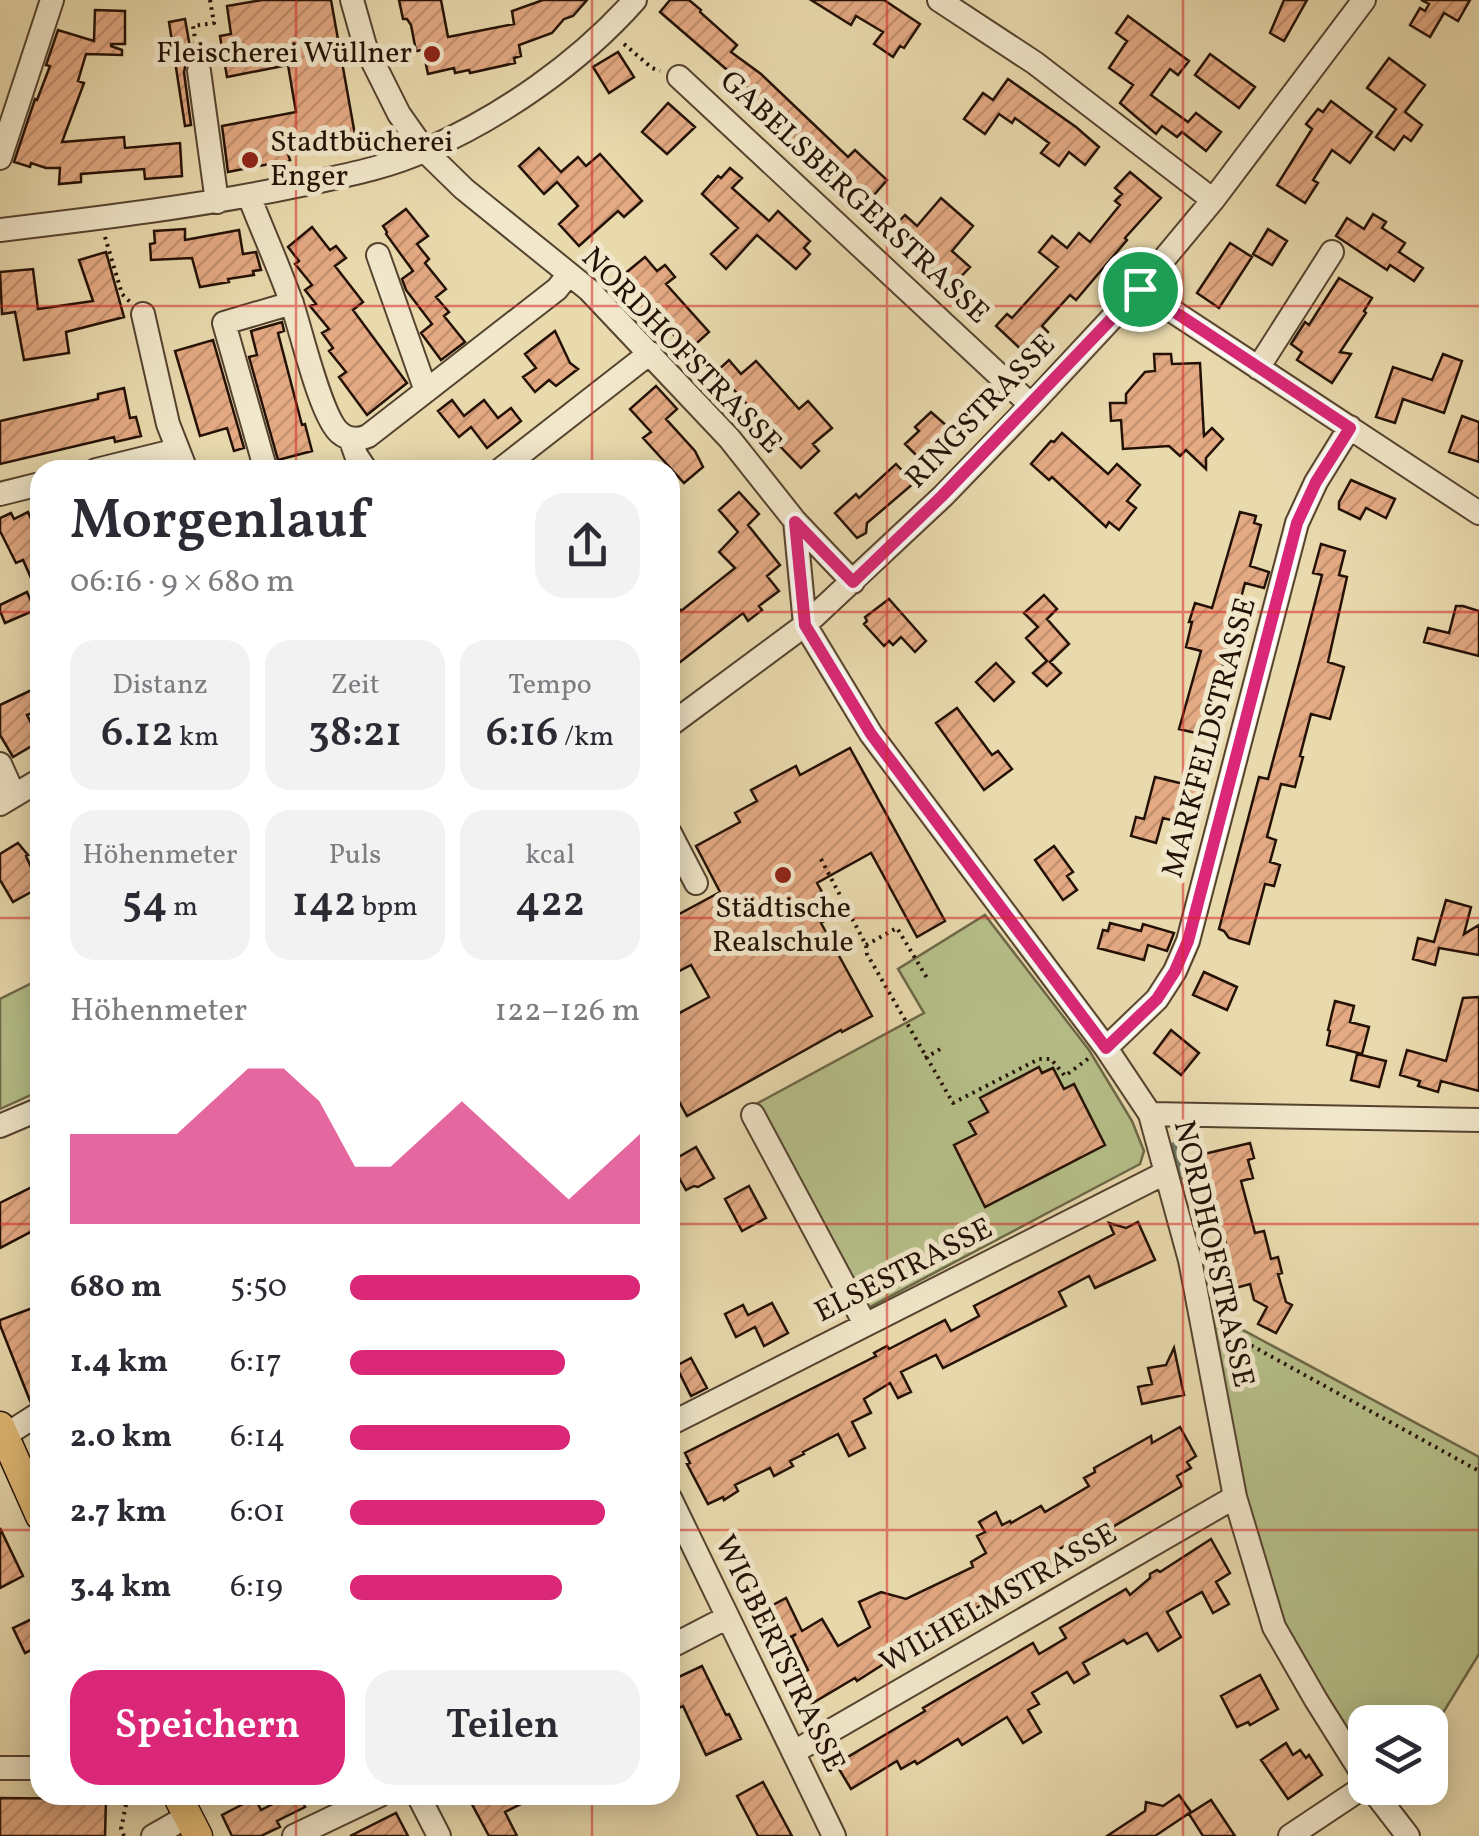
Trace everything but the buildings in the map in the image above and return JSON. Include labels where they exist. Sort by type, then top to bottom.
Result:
[{"type":"main road","points":[[2,1431],[30,1494]]},
{"type":"street","points":[[0,158],[52,0]]},
{"type":"street","name":"NORDHOFSTRASSE","points":[[352,0],[365,46],[400,114],[425,151],[464,189],[589,290],[729,438],[795,522],[853,582]]},
{"type":"street","points":[[0,230],[217,202],[362,172],[425,151],[526,94],[607,30],[635,0]]},
{"type":"street","points":[[939,0],[1035,63],[1213,200]]},
{"type":"street","name":"RINGSTRASSE","points":[[680,718],[805,625],[1032,405],[1140,289],[1213,200],[1364,0]]},
{"type":"street","points":[[198,64],[217,202]]},
{"type":"street","name":"GABELSBERGERSTRASSE","points":[[679,77],[1032,405]]},
{"type":"street","points":[[249,196],[292,304],[324,405],[339,433],[358,440],[557,289],[568,274]]},
{"type":"street","points":[[1258,368],[1332,252]]},
{"type":"street","points":[[378,254],[426,392]]},
{"type":"street","points":[[1140,289],[1479,513]]},
{"type":"street","points":[[263,460],[224,324],[292,304]]},
{"type":"street","points":[[143,314],[168,424],[182,460]]},
{"type":"street","points":[[513,460],[650,353]]},
{"type":"street","name":"MARKFELDSTRASSE","points":[[1106,1047],[1157,999],[1188,941],[1297,523],[1316,482],[1350,428]]},
{"type":"street","points":[[350,438],[359,460]]},
{"type":"street","points":[[0,494],[30,486]]},
{"type":"street","name":"NORDHOFSTRASSE","points":[[795,522],[805,625],[871,734],[1106,1047],[1150,1114],[1190,1260],[1235,1497],[1274,1627],[1348,1751]]},
{"type":"street","points":[[0,764],[7,799],[30,786]]},
{"type":"street","points":[[680,852],[696,883]]},
{"type":"street","points":[[0,1126],[30,1113]]},
{"type":"street","points":[[1150,1114],[1479,1120]]},
{"type":"street","points":[[753,1115],[864,1324]]},
{"type":"street","name":"ELSESTRASSE","points":[[680,1419],[1165,1173]]},
{"type":"street","points":[[2,1431],[30,1418]]},
{"type":"street","name":"WILHELMSTRASSE","points":[[794,1752],[1235,1497]]},
{"type":"street","name":"WIGBERTSTRASSE","points":[[680,1519],[834,1836]]},
{"type":"street","points":[[680,1642],[726,1618]]},
{"type":"street","points":[[0,1768],[30,1768]]},
{"type":"street","points":[[1290,1836],[1348,1800]]},
{"type":"street","points":[[304,1832],[359,1805]]},
{"type":"street","points":[[423,1805],[439,1836]]},
{"type":"street","points":[[1383,1805],[1408,1836]]},
{"type":"street","points":[[153,1836],[188,1816]]},
{"type":"path","points":[[198,64],[193,26],[214,23],[210,0]]},
{"type":"path","points":[[607,30],[652,68],[679,77]]},
{"type":"path","points":[[108,218],[104,238],[122,294],[143,314]]},
{"type":"path","points":[[821,859],[868,954],[952,1103],[1039,1060],[1052,1060],[1065,1076],[1106,1047]]},
{"type":"path","points":[[866,944],[897,928],[926,978]]},
{"type":"path","points":[[926,1058],[942,1048]]},
{"type":"path","points":[[1202,1326],[1222,1330],[1479,1471]]},
{"type":"path","points":[[124,1836],[121,1829],[126,1805]]},
{"type":"green space","points":[[985,915],[1089,1050],[1132,1121],[1144,1151],[1140,1164],[868,1308],[758,1103],[924,1013],[898,969]]},
{"type":"green space","points":[[30,984],[30,1096],[0,1109],[0,999]]},
{"type":"green space","points":[[1204,1309],[1479,1457],[1479,1654],[1448,1705],[1348,1705],[1348,1744],[1287,1631],[1240,1491]]},
{"type":"waterway","points":[[1174,1145],[1183,1185]]},
{"type":"place","name":"Fleischerei Wüllner","points":[[432,54]]},
{"type":"place","name":"Stadtbücherei Enger","points":[[250,160]]},
{"type":"place","name":"Städtische Realschule","points":[[783,875]]},
{"type":"route","points":[[1140,289],[1350,428],[1316,482],[1297,523],[1188,941],[1157,999],[1106,1048],[871,734],[805,625],[795,522],[853,582],[1032,405],[1140,289]]}]
